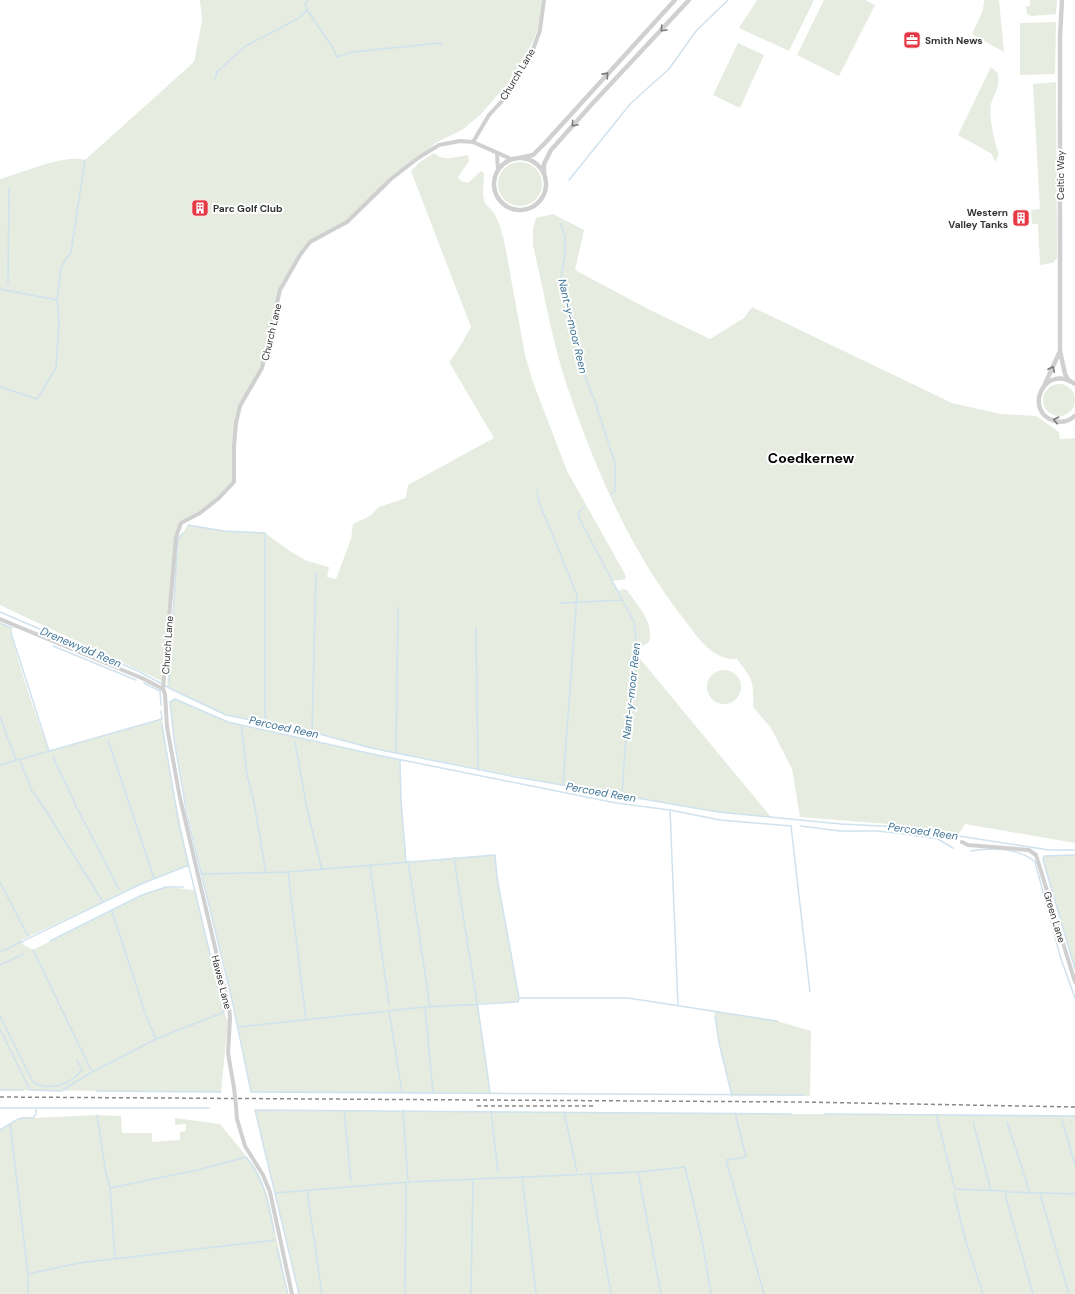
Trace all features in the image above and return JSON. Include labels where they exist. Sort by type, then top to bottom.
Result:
[{"type":"street","name":"Church Lane","points":[[473,142],[489,115],[505,98],[533,50],[540,30],[544,0]]},
{"type":"street","points":[[498,170],[511,160],[533,155],[675,0]]},
{"type":"street","points":[[497,154],[498,170],[494,188],[497,196],[503,204],[520,210],[528,209],[536,204],[544,195],[546,187],[544,164],[552,150],[592,104],[689,0]]},
{"type":"street","name":"Celtic Way","points":[[1062,0],[1060,57],[1060,351],[1065,374],[1069,381]]},
{"type":"street","name":"Church Lane","points":[[163,689],[176,537],[181,523],[200,513],[219,498],[234,482],[234,448],[236,423],[240,406],[262,368],[280,290],[300,255],[310,242],[347,222],[391,179],[418,158],[439,145],[460,140],[473,142],[511,160]]},
{"type":"street","points":[[519,158],[533,162],[544,173]]},
{"type":"street","name":"Celtic Way","points":[[1060,351],[1039,396],[1038,402],[1047,418],[1060,422],[1066,421],[1075,416]]},
{"type":"street","points":[[1044,386],[1056,379],[1069,381],[1075,384]]},
{"type":"street","points":[[0,618],[144,679],[163,689]]},
{"type":"street","name":"Hawse Lane","points":[[163,689],[165,694],[167,726],[180,798],[229,1007],[228,1053],[234,1088],[237,1119],[245,1146],[264,1175],[270,1192],[292,1294]]},
{"type":"street","name":"Green Lane","points":[[962,842],[968,845],[1022,849],[1034,852],[1039,859],[1075,982]]},
{"type":"shaded area","points":[[200,0],[542,0],[539,26],[532,44],[508,83],[481,114],[462,130],[437,142],[391,179],[347,222],[310,242],[280,290],[262,368],[240,406],[236,423],[234,482],[219,498],[181,523],[176,537],[164,682],[0,605],[0,179],[55,162],[76,159],[85,160],[194,62],[202,21]]},
{"type":"shaded area","points":[[757,0],[814,0],[789,51],[739,28]]},
{"type":"shaded area","points":[[824,0],[865,0],[875,5],[839,76],[797,55]]},
{"type":"shaded area","points":[[984,0],[999,0],[1004,52],[972,34],[983,10]]},
{"type":"shaded area","points":[[1030,0],[1057,0],[1056,14],[1032,16],[1027,14],[1026,6],[1030,6]]},
{"type":"shaded area","points":[[1056,22],[1055,74],[1020,75],[1020,23]]},
{"type":"shaded area","points":[[738,43],[764,55],[740,108],[713,95]]},
{"type":"shaded area","points":[[991,67],[998,73],[998,87],[990,108],[992,129],[999,154],[995,162],[992,154],[958,135]]},
{"type":"shaded area","points":[[1056,82],[1057,258],[1053,263],[1040,265],[1038,224],[1032,224],[1031,210],[1040,209],[1033,84]]},
{"type":"shaded area","points":[[434,153],[438,156],[446,158],[455,158],[468,155],[469,161],[458,177],[461,181],[468,183],[481,171],[484,173],[483,195],[485,203],[494,213],[499,223],[504,240],[525,355],[533,382],[567,471],[625,574],[626,579],[613,581],[618,591],[623,589],[627,590],[644,614],[650,628],[649,642],[637,649],[636,654],[771,817],[718,812],[598,792],[371,748],[312,732],[226,715],[167,687],[178,540],[188,525],[224,531],[265,533],[291,552],[307,561],[329,567],[327,577],[336,579],[351,539],[353,524],[370,516],[379,507],[406,498],[408,485],[494,438],[449,362],[471,327],[411,171],[420,162]]},
{"type":"shaded area","points":[[516,162],[524,162],[536,168],[542,180],[542,188],[536,200],[524,206],[516,206],[504,200],[498,188],[498,180],[504,168]]},
{"type":"shaded area","points":[[553,214],[584,230],[575,270],[650,310],[710,339],[744,318],[752,307],[952,403],[1001,414],[1036,416],[1059,432],[1060,439],[1075,438],[1075,843],[965,824],[958,835],[901,825],[800,817],[792,769],[771,728],[753,707],[753,686],[749,677],[737,659],[728,659],[720,656],[706,646],[664,592],[646,564],[615,507],[589,447],[562,369],[533,245],[533,228],[536,218]]},
{"type":"shaded area","points":[[1056,384],[1062,384],[1071,388],[1075,400],[1071,412],[1062,416],[1056,416],[1047,412],[1043,403],[1043,397],[1047,388]]},
{"type":"shaded area","points":[[0,623],[12,628],[12,636],[21,668],[49,751],[162,719],[170,774],[189,865],[141,884],[21,940],[24,945],[33,950],[142,895],[166,887],[195,890],[224,1012],[228,1021],[221,1092],[0,1090]]},
{"type":"shaded area","points":[[721,670],[727,670],[736,675],[740,681],[740,693],[736,699],[727,704],[721,704],[712,699],[707,690],[707,684],[712,675]]},
{"type":"shaded area","points":[[175,699],[228,722],[400,760],[401,800],[406,862],[495,855],[497,877],[519,998],[518,1002],[478,1003],[490,1093],[251,1092],[240,1034],[181,779],[170,705],[170,702]]},
{"type":"shaded area","points":[[1075,855],[1075,969],[1043,860],[1044,856]]},
{"type":"shaded area","points":[[714,1011],[777,1021],[811,1031],[810,1096],[732,1096],[719,1043]]},
{"type":"shaded area","points":[[255,1110],[1075,1116],[1075,1294],[299,1294]]},
{"type":"shaded area","points":[[97,1115],[121,1116],[122,1133],[152,1133],[152,1142],[180,1140],[180,1132],[186,1131],[186,1124],[175,1125],[175,1118],[220,1124],[255,1167],[261,1179],[268,1197],[288,1294],[0,1294],[0,1130],[19,1118],[25,1117],[33,1118]]},
{"type":"waterway","points":[[215,79],[217,72],[244,47],[299,18],[307,10],[305,3],[309,0]]},
{"type":"waterway","name":"Nant-y-moor Reen","points":[[569,180],[631,103],[669,69],[696,31],[728,0]]},
{"type":"waterway","points":[[307,10],[333,48],[337,57],[353,52],[442,44]]},
{"type":"waterway","points":[[0,387],[37,399],[56,368],[59,321],[57,300],[61,267],[71,252],[85,160]]},
{"type":"waterway","points":[[8,284],[9,187]]},
{"type":"waterway","name":"Nant-y-moor Reen","points":[[561,224],[565,237],[565,255],[561,277],[571,308],[582,369],[594,399],[615,463],[615,491],[611,494]]},
{"type":"waterway","points":[[0,289],[57,300]]},
{"type":"waterway","points":[[537,490],[539,502],[577,595],[563,784]]},
{"type":"waterway","name":"Nant-y-moor Reen","points":[[584,507],[578,514],[580,520],[634,622],[637,649],[625,749],[622,795]]},
{"type":"waterway","points":[[188,525],[224,531],[265,533],[265,723]]},
{"type":"waterway","points":[[169,683],[178,539],[183,533]]},
{"type":"waterway","points":[[312,732],[316,573]]},
{"type":"waterway","points":[[561,603],[622,600]]},
{"type":"waterway","points":[[396,753],[398,607]]},
{"type":"waterway","name":"Percoed Reen","points":[[0,612],[138,671],[173,690],[226,715],[312,732],[371,748],[516,777],[718,812],[841,824],[901,827],[1049,850],[1075,850]]},
{"type":"waterway","points":[[0,623],[12,628]]},
{"type":"waterway","points":[[476,628],[478,770]]},
{"type":"waterway","points":[[11,633],[49,751]]},
{"type":"waterway","name":"Drenewydd Reen","points":[[53,646],[136,680]]},
{"type":"waterway","points":[[144,683],[160,691],[161,705]]},
{"type":"waterway","points":[[804,1095],[251,1092],[232,1000],[187,815],[174,739],[170,702],[175,699],[228,722],[377,755],[616,803],[670,810],[720,820],[791,826],[810,992]]},
{"type":"waterway","points":[[0,765],[162,719],[161,711]]},
{"type":"waterway","points":[[0,717],[16,760]]},
{"type":"waterway","points":[[0,1029],[30,1090],[61,1091],[92,1072],[156,1039],[224,1012],[179,825],[162,725]]},
{"type":"waterway","points":[[241,725],[247,775],[254,802],[266,873]]},
{"type":"waterway","points":[[108,740],[154,878]]},
{"type":"waterway","points":[[295,742],[307,809],[322,870]]},
{"type":"waterway","points":[[53,757],[77,808],[119,889]]},
{"type":"waterway","points":[[20,760],[32,791],[103,902]]},
{"type":"waterway","points":[[400,760],[401,800],[406,862]]},
{"type":"waterway","points":[[670,810],[678,1005]]},
{"type":"waterway","points":[[801,826],[840,831],[877,831],[905,834],[938,839],[953,848]]},
{"type":"waterway","points":[[971,851],[987,849],[1013,851],[1028,857],[1035,862],[1061,959],[1075,998]]},
{"type":"waterway","points":[[201,874],[288,872],[495,855],[497,877],[519,998]]},
{"type":"waterway","points":[[1075,855],[1044,856],[1043,860],[1075,969]]},
{"type":"waterway","points":[[454,858],[490,1093]]},
{"type":"waterway","points":[[408,861],[430,1006]]},
{"type":"waterway","points":[[0,952],[141,884],[189,865]]},
{"type":"waterway","points":[[370,866],[389,1005]]},
{"type":"waterway","points":[[288,872],[306,1019]]},
{"type":"waterway","points":[[0,882],[28,936]]},
{"type":"waterway","points":[[50,941],[142,895],[166,887],[183,887]]},
{"type":"waterway","points":[[112,911],[147,1019],[156,1039]]},
{"type":"waterway","points":[[33,950],[92,1072]]},
{"type":"waterway","points":[[0,965],[23,954]]},
{"type":"waterway","points":[[238,1027],[425,1007],[518,1002],[519,998],[628,998],[777,1021]]},
{"type":"waterway","points":[[425,1007],[433,1092]]},
{"type":"waterway","points":[[389,1011],[402,1092]]},
{"type":"waterway","points":[[0,1016],[33,1082],[46,1086],[66,1083],[82,1070],[77,1060]]},
{"type":"waterway","points":[[715,1016],[719,1043],[732,1096]]},
{"type":"waterway","points":[[0,1090],[23,1090]]},
{"type":"waterway","points":[[96,1091],[221,1092]]},
{"type":"waterway","points":[[0,1108],[209,1108]]},
{"type":"waterway","points":[[0,1130],[19,1119],[33,1118],[36,1114],[36,1108]]},
{"type":"waterway","points":[[299,1294],[255,1110],[791,1114]]},
{"type":"waterway","points":[[344,1110],[351,1181]]},
{"type":"waterway","points":[[403,1110],[408,1182]]},
{"type":"waterway","points":[[491,1111],[498,1172]]},
{"type":"waterway","points":[[564,1112],[577,1172]]},
{"type":"waterway","points":[[735,1113],[746,1157],[726,1160],[764,1294]]},
{"type":"waterway","points":[[824,1114],[1075,1116]]},
{"type":"waterway","points":[[936,1114],[955,1189],[1006,1191],[1006,1198],[1033,1294]]},
{"type":"waterway","points":[[97,1115],[106,1174],[110,1188],[115,1258]]},
{"type":"waterway","points":[[1062,1120],[1075,1165]]},
{"type":"waterway","points":[[973,1122],[991,1190]]},
{"type":"waterway","points":[[1007,1122],[1030,1193]]},
{"type":"waterway","points":[[10,1124],[28,1274],[28,1294]]},
{"type":"waterway","points":[[110,1188],[198,1170],[246,1157],[262,1184],[268,1203],[274,1233]]},
{"type":"waterway","points":[[275,1193],[408,1182],[638,1172],[685,1167],[702,1240],[711,1294]]},
{"type":"waterway","points":[[638,1172],[661,1294]]},
{"type":"waterway","points":[[590,1173],[611,1294]]},
{"type":"waterway","points":[[522,1176],[536,1294]]},
{"type":"waterway","points":[[471,1294],[473,1179]]},
{"type":"waterway","points":[[405,1294],[406,1182]]},
{"type":"waterway","points":[[307,1190],[322,1294]]},
{"type":"waterway","points":[[1010,1192],[1075,1194]]},
{"type":"waterway","points":[[954,1194],[966,1242],[983,1294]]},
{"type":"waterway","points":[[1040,1194],[1069,1294]]},
{"type":"waterway","points":[[28,1274],[79,1263],[275,1240]]},
{"type":"waterway","points":[[277,1248],[288,1294]]},
{"type":"railway","points":[[0,1097],[802,1102],[1075,1107]]},
{"type":"railway","points":[[477,1106],[593,1106]]},
{"type":"place","name":"Smith News","points":[[912,40]]},
{"type":"place","name":"Parc Golf Club","points":[[200,208]]},
{"type":"place","name":"Western Valley Tanks","points":[[1021,218]]},
{"type":"district","name":"Coedkernew","points":[[811,458]]}]
